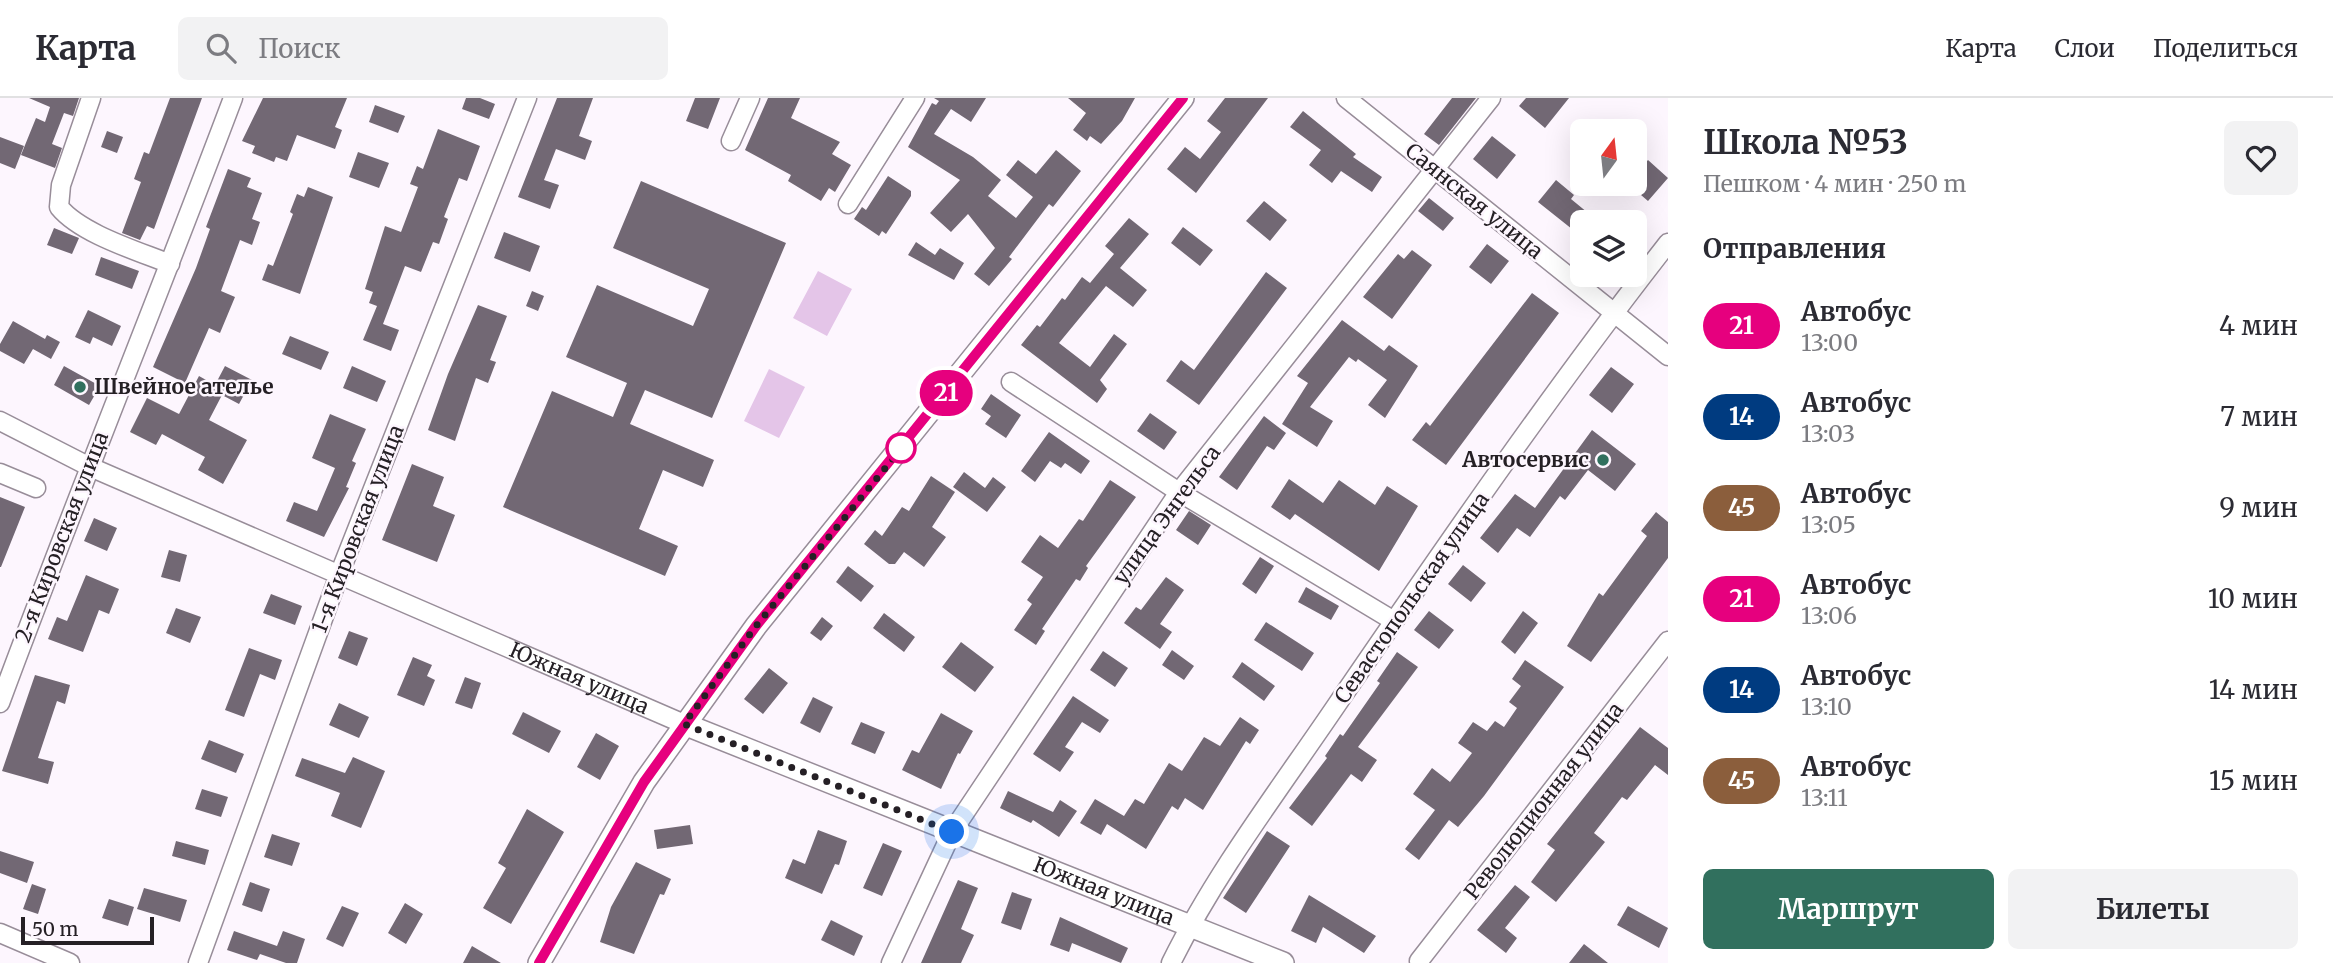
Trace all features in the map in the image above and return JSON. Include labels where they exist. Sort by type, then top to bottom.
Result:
[{"type":"main road","points":[[539,963],[644,782],[756,626],[1183,98]]},
{"type":"main road","name":"Южная улица","points":[[684,724],[1283,963]]},
{"type":"street","points":[[91,98],[61,185],[59,208],[66,216],[104,237],[170,264]]},
{"type":"street","name":"2-я Кировская улица","points":[[0,703],[88,466],[170,264],[233,98]]},
{"type":"street","name":"1-я Кировская улица","points":[[198,963],[339,575],[527,98]]},
{"type":"street","points":[[731,141],[750,98]]},
{"type":"street","points":[[848,204],[915,98]]},
{"type":"street","name":"Саянская улица","points":[[1346,98],[1668,356]]},
{"type":"street","name":"улица Энгельса","points":[[891,963],[952,832],[1179,492],[1491,98]]},
{"type":"street","name":"Севастопольская улица","points":[[1171,963],[1190,924],[1394,621],[1614,312],[1668,243]]},
{"type":"street","points":[[1011,382],[1179,492],[1394,621]]},
{"type":"street","name":"Южная улица","points":[[0,421],[88,466],[684,724]]},
{"type":"street","points":[[0,473],[36,488]]},
{"type":"street","name":"Революционная улица","points":[[1419,961],[1668,641]]},
{"type":"street","points":[[0,933],[69,963]]},
{"type":"shaded area","points":[[818,271],[852,289],[827,336],[793,318]]},
{"type":"shaded area","points":[[769,369],[805,387],[779,438],[744,421]]},
{"type":"building","points":[[29,98],[79,98],[73,116],[64,113],[52,144],[62,148],[55,168],[21,155],[36,118],[45,122],[50,107]]},
{"type":"building","points":[[170,98],[202,98],[154,229],[147,226],[140,240],[122,233],[141,182],[134,179],[144,152],[149,154]]},
{"type":"building","points":[[263,98],[347,98],[335,127],[342,130],[335,149],[297,135],[287,161],[276,157],[274,162],[252,153],[255,146],[242,141]]},
{"type":"building","points":[[466,98],[480,98],[495,104],[489,119],[462,109]]},
{"type":"building","points":[[557,98],[593,98],[579,136],[592,141],[585,160],[556,149],[544,180],[559,185],[550,209],[518,197]]},
{"type":"building","points":[[695,98],[720,98],[708,129],[686,121]]},
{"type":"building","points":[[768,98],[800,98],[791,118],[840,142],[832,154],[851,165],[835,192],[829,188],[821,201],[788,181],[791,175],[745,150]]},
{"type":"building","points":[[934,98],[986,98],[971,122],[951,109],[934,134],[973,157],[1001,180],[988,196],[1016,218],[1033,197],[1006,175],[1018,160],[1036,174],[1056,150],[1081,171],[1053,207],[1049,204],[1009,257],[1012,259],[989,286],[974,274],[995,248],[968,214],[951,232],[930,213],[960,180],[908,147],[932,103],[936,105],[939,101]]},
{"type":"building","points":[[1068,98],[1135,98],[1122,121],[1101,144],[1090,136],[1087,141],[1073,130],[1086,113]]},
{"type":"building","points":[[1225,98],[1268,98],[1196,193],[1167,169],[1185,147],[1200,159],[1221,132],[1207,121]]},
{"type":"building","points":[[1452,98],[1476,98],[1439,145],[1424,134]]},
{"type":"building","points":[[1526,98],[1569,98],[1545,128],[1519,106]]},
{"type":"building","points":[[375,105],[405,116],[398,133],[369,122]]},
{"type":"building","points":[[1303,111],[1356,154],[1353,157],[1382,177],[1372,192],[1341,171],[1332,183],[1309,165],[1321,150],[1290,127]]},
{"type":"building","points":[[438,129],[480,146],[467,181],[459,178],[444,217],[448,219],[439,244],[433,242],[421,272],[405,266],[383,324],[399,330],[391,351],[363,340],[377,306],[369,303],[373,292],[365,289],[385,226],[401,232],[418,187],[410,184],[417,166],[423,169]]},
{"type":"building","points":[[107,131],[123,137],[117,153],[101,147]]},
{"type":"building","points":[[1492,136],[1516,155],[1497,179],[1473,159]]},
{"type":"building","points":[[0,137],[24,146],[15,169],[0,163]]},
{"type":"building","points":[[358,152],[389,163],[379,188],[349,177]]},
{"type":"building","points":[[1647,161],[1668,178],[1648,201],[1642,196],[1647,196]]},
{"type":"building","points":[[228,169],[251,178],[247,187],[262,193],[252,219],[260,222],[252,245],[240,240],[221,291],[235,297],[220,333],[209,328],[185,383],[153,367],[196,268],[210,229],[206,227]]},
{"type":"building","points":[[888,176],[911,191],[911,196],[886,234],[882,231],[879,236],[854,219],[862,207],[866,210]]},
{"type":"building","points":[[1556,180],[1570,192],[1570,196],[1573,196],[1571,199],[1584,210],[1570,210],[1570,227],[1538,202]]},
{"type":"building","points":[[641,181],[786,243],[712,418],[645,390],[630,424],[714,460],[703,487],[663,470],[639,529],[678,546],[665,576],[503,507],[552,391],[613,417],[627,383],[566,357],[597,285],[693,326],[709,289],[613,248]]},
{"type":"building","points":[[308,187],[333,197],[300,294],[262,280],[268,264],[273,266],[293,214],[290,212],[297,194],[304,197]]},
{"type":"building","points":[[1429,198],[1454,218],[1443,231],[1418,211]]},
{"type":"building","points":[[1264,201],[1287,220],[1270,241],[1246,221]]},
{"type":"building","points":[[1129,218],[1149,234],[1120,268],[1147,290],[1133,307],[1106,286],[1059,343],[1090,367],[1114,334],[1127,344],[1100,380],[1107,389],[1097,403],[1021,345],[1037,325],[1040,327],[1062,298],[1065,300],[1082,277],[1090,283],[1114,254],[1105,246]]},
{"type":"building","points":[[1183,227],[1213,250],[1200,266],[1171,243]]},
{"type":"building","points":[[54,228],[79,238],[72,254],[47,245]]},
{"type":"building","points":[[504,232],[540,246],[530,272],[494,258]]},
{"type":"building","points":[[916,242],[935,255],[940,248],[964,263],[954,280],[908,255]]},
{"type":"building","points":[[1487,244],[1509,261],[1491,284],[1469,267]]},
{"type":"building","points":[[1412,250],[1432,265],[1392,319],[1363,297],[1398,254],[1404,259]]},
{"type":"building","points":[[101,257],[139,271],[132,289],[95,275]]},
{"type":"building","points":[[1266,272],[1287,288],[1199,405],[1166,381],[1181,360],[1194,370]]},
{"type":"building","points":[[532,291],[544,296],[538,311],[526,306]]},
{"type":"building","points":[[1532,293],[1559,313],[1446,465],[1412,440],[1426,422],[1430,426]]},
{"type":"building","points":[[478,305],[507,316],[490,360],[496,362],[488,383],[476,378],[455,441],[428,430],[448,374]]},
{"type":"building","points":[[88,310],[121,326],[112,346],[93,337],[90,344],[75,337]]},
{"type":"building","points":[[1342,320],[1384,351],[1389,345],[1418,366],[1385,418],[1368,405],[1387,380],[1358,359],[1356,362],[1349,357],[1310,407],[1333,421],[1317,447],[1282,424],[1308,383],[1297,376]]},
{"type":"building","points":[[13,321],[45,339],[47,335],[60,342],[51,359],[33,349],[24,364],[0,351],[0,344]]},
{"type":"building","points":[[290,336],[329,352],[321,370],[282,354]]},
{"type":"building","points":[[64,366],[100,386],[89,405],[54,385]]},
{"type":"building","points":[[225,366],[252,380],[239,404],[222,395],[209,420],[247,440],[223,484],[198,470],[205,457],[162,434],[156,445],[130,432],[147,398],[179,414],[199,376],[215,385]]},
{"type":"building","points":[[352,366],[386,381],[377,402],[343,388]]},
{"type":"building","points":[[1611,367],[1634,384],[1612,413],[1589,395]]},
{"type":"building","points":[[991,394],[1021,415],[1006,438],[985,424],[991,416],[981,409]]},
{"type":"building","points":[[1150,413],[1177,432],[1164,450],[1137,431]]},
{"type":"building","points":[[330,414],[366,429],[352,461],[356,463],[346,487],[349,488],[324,537],[286,521],[294,502],[317,511],[335,468],[312,458]]},
{"type":"building","points":[[1264,416],[1286,433],[1274,450],[1267,446],[1237,490],[1219,477]]},
{"type":"building","points":[[1592,430],[1636,464],[1615,491],[1588,470],[1565,500],[1560,496],[1530,537],[1517,528],[1498,553],[1480,538],[1515,494],[1535,508]]},
{"type":"building","points":[[1049,432],[1090,461],[1081,474],[1065,463],[1061,468],[1050,461],[1035,482],[1021,471]]},
{"type":"building","points":[[412,464],[444,477],[433,506],[455,515],[437,562],[382,540]]},
{"type":"building","points":[[964,472],[985,488],[993,477],[1006,487],[987,512],[953,487]]},
{"type":"building","points":[[931,476],[955,492],[932,527],[946,537],[924,567],[904,552],[895,564],[889,564],[864,544],[875,530],[882,536],[902,507],[909,511]]},
{"type":"building","points":[[1289,479],[1323,503],[1339,480],[1375,505],[1387,486],[1418,506],[1379,571],[1295,514],[1290,520],[1271,507]]},
{"type":"building","points":[[1110,480],[1136,497],[1086,566],[1088,568],[1080,581],[1076,579],[1042,629],[1045,631],[1036,645],[1014,630],[1032,604],[1027,600],[1043,577],[1021,562],[1040,535],[1058,548],[1079,519],[1083,521]]},
{"type":"building","points":[[0,497],[25,507],[1,567],[0,567]]},
{"type":"building","points":[[1189,511],[1211,525],[1198,545],[1176,530]]},
{"type":"building","points":[[1656,512],[1668,522],[1668,558],[1591,662],[1567,646],[1599,593],[1603,596],[1647,536],[1641,531]]},
{"type":"building","points":[[94,518],[117,528],[107,551],[84,541]]},
{"type":"building","points":[[169,550],[187,555],[180,582],[161,577]]},
{"type":"building","points":[[1260,557],[1274,566],[1256,594],[1242,584]]},
{"type":"building","points":[[1463,565],[1486,583],[1471,602],[1448,584]]},
{"type":"building","points":[[848,566],[874,586],[861,602],[836,582]]},
{"type":"building","points":[[86,575],[119,589],[109,614],[99,610],[83,652],[48,639],[57,617],[67,621]]},
{"type":"building","points":[[1166,577],[1184,590],[1160,624],[1172,632],[1160,649],[1124,623],[1136,607],[1141,610]]},
{"type":"building","points":[[1306,587],[1339,606],[1331,620],[1298,602]]},
{"type":"building","points":[[271,594],[302,606],[295,625],[263,613]]},
{"type":"building","points":[[176,608],[201,617],[190,643],[166,633]]},
{"type":"building","points":[[1429,611],[1454,630],[1439,649],[1414,630]]},
{"type":"building","points":[[1523,611],[1538,623],[1515,654],[1501,642]]},
{"type":"building","points":[[884,613],[915,637],[904,652],[873,628]]},
{"type":"building","points":[[822,617],[833,626],[821,641],[810,633]]},
{"type":"building","points":[[1266,622],[1314,653],[1302,671],[1254,640]]},
{"type":"building","points":[[349,631],[368,638],[357,666],[338,658]]},
{"type":"building","points":[[961,642],[994,667],[975,692],[942,667]]},
{"type":"building","points":[[249,648],[282,660],[275,680],[260,674],[244,717],[225,710]]},
{"type":"building","points":[[1172,650],[1194,666],[1184,680],[1162,665]]},
{"type":"building","points":[[1103,651],[1128,668],[1115,687],[1090,670]]},
{"type":"building","points":[[1397,652],[1418,667],[1358,747],[1377,760],[1362,782],[1351,774],[1312,826],[1289,808],[1327,758],[1325,756],[1340,734],[1343,736],[1380,683],[1377,681]]},
{"type":"building","points":[[413,657],[432,665],[427,676],[435,680],[424,706],[397,695]]},
{"type":"building","points":[[1525,660],[1564,687],[1484,796],[1458,827],[1449,820],[1419,860],[1405,849],[1435,810],[1413,794],[1432,768],[1450,782],[1472,753],[1458,743],[1473,722],[1487,731],[1495,721],[1504,727],[1517,708],[1509,702],[1521,686],[1512,679]]},
{"type":"building","points":[[1242,662],[1275,686],[1264,701],[1232,677]]},
{"type":"building","points":[[769,668],[788,683],[763,714],[744,699]]},
{"type":"building","points":[[35,675],[70,685],[65,704],[57,701],[38,758],[54,762],[48,784],[2,771]]},
{"type":"building","points":[[465,677],[481,683],[472,709],[455,703]]},
{"type":"building","points":[[1073,696],[1109,720],[1100,733],[1082,722],[1065,747],[1074,752],[1060,772],[1033,754]]},
{"type":"building","points":[[813,697],[833,707],[820,733],[800,723]]},
{"type":"building","points":[[339,703],[369,717],[359,738],[329,725]]},
{"type":"building","points":[[523,712],[561,731],[549,753],[512,734]]},
{"type":"building","points":[[941,713],[973,731],[960,754],[958,753],[941,789],[902,770],[912,750],[919,753]]},
{"type":"building","points":[[1240,717],[1259,730],[1250,744],[1246,741],[1203,810],[1185,798],[1178,810],[1172,806],[1146,849],[1107,824],[1101,835],[1080,823],[1095,799],[1124,816],[1135,799],[1144,804],[1169,763],[1182,771],[1204,737],[1220,746]]},
{"type":"building","points":[[861,722],[885,732],[875,754],[851,744]]},
{"type":"building","points":[[1640,727],[1668,748],[1668,775],[1655,765],[1627,800],[1622,797],[1594,833],[1605,842],[1556,902],[1531,882],[1555,850],[1547,844]]},
{"type":"building","points":[[596,733],[619,746],[600,780],[577,767]]},
{"type":"building","points":[[209,740],[244,754],[236,773],[201,759]]},
{"type":"building","points":[[353,757],[385,771],[361,828],[331,816],[340,793],[295,776],[302,758],[345,773]]},
{"type":"building","points":[[202,789],[228,797],[221,817],[195,809]]},
{"type":"building","points":[[1008,791],[1053,812],[1060,800],[1077,811],[1059,837],[1033,820],[1031,823],[1000,808]]},
{"type":"building","points":[[527,809],[564,832],[511,924],[483,908],[506,868],[498,863]]},
{"type":"building","points":[[690,825],[693,844],[657,849],[654,830]]},
{"type":"building","points":[[818,830],[847,841],[839,865],[835,864],[822,894],[785,878],[793,859],[805,864]]},
{"type":"building","points":[[1267,831],[1290,846],[1246,913],[1223,898]]},
{"type":"building","points":[[272,834],[300,843],[292,866],[264,857]]},
{"type":"building","points":[[176,841],[209,850],[205,865],[172,856]]},
{"type":"building","points":[[883,843],[902,851],[882,896],[863,888]]},
{"type":"building","points":[[0,851],[34,862],[27,883],[0,873]]},
{"type":"building","points":[[636,862],[671,879],[664,895],[660,894],[634,954],[600,942],[611,907]]},
{"type":"building","points":[[958,880],[978,888],[961,929],[974,935],[961,963],[921,963]]},
{"type":"building","points":[[250,882],[270,889],[262,912],[242,905]]},
{"type":"building","points":[[32,884],[46,889],[38,914],[23,909]]},
{"type":"building","points":[[1515,885],[1530,897],[1505,928],[1517,938],[1506,953],[1477,930]]},
{"type":"building","points":[[144,888],[187,900],[180,922],[137,909]]},
{"type":"building","points":[[1012,892],[1032,899],[1021,930],[1001,923]]},
{"type":"building","points":[[1309,895],[1376,936],[1364,953],[1323,927],[1316,943],[1291,931]]},
{"type":"building","points":[[109,899],[134,907],[128,926],[102,918]]},
{"type":"building","points":[[405,903],[423,914],[406,944],[388,933]]},
{"type":"building","points":[[342,906],[359,913],[343,947],[326,939]]},
{"type":"building","points":[[1628,906],[1668,928],[1659,948],[1617,925]]},
{"type":"building","points":[[1060,917],[1128,948],[1121,963],[1072,943],[1069,952],[1050,945]]},
{"type":"building","points":[[831,920],[863,936],[854,956],[821,940]]},
{"type":"building","points":[[234,931],[277,946],[283,931],[305,939],[297,963],[286,963],[260,954],[257,960],[227,950]]},
{"type":"building","points":[[1584,944],[1608,963],[1569,963]]},
{"type":"building","points":[[472,946],[501,963],[463,963]]},
{"type":"bus line","name":"21","points":[[539,963],[644,782],[756,626],[1183,98]]},
{"type":"place","name":"Швейное ателье","points":[[80,387]]},
{"type":"place","name":"Автосервис","points":[[1603,460]]},
{"type":"route","points":[[901,448],[909,439],[756,626],[684,724],[952,832]]}]
